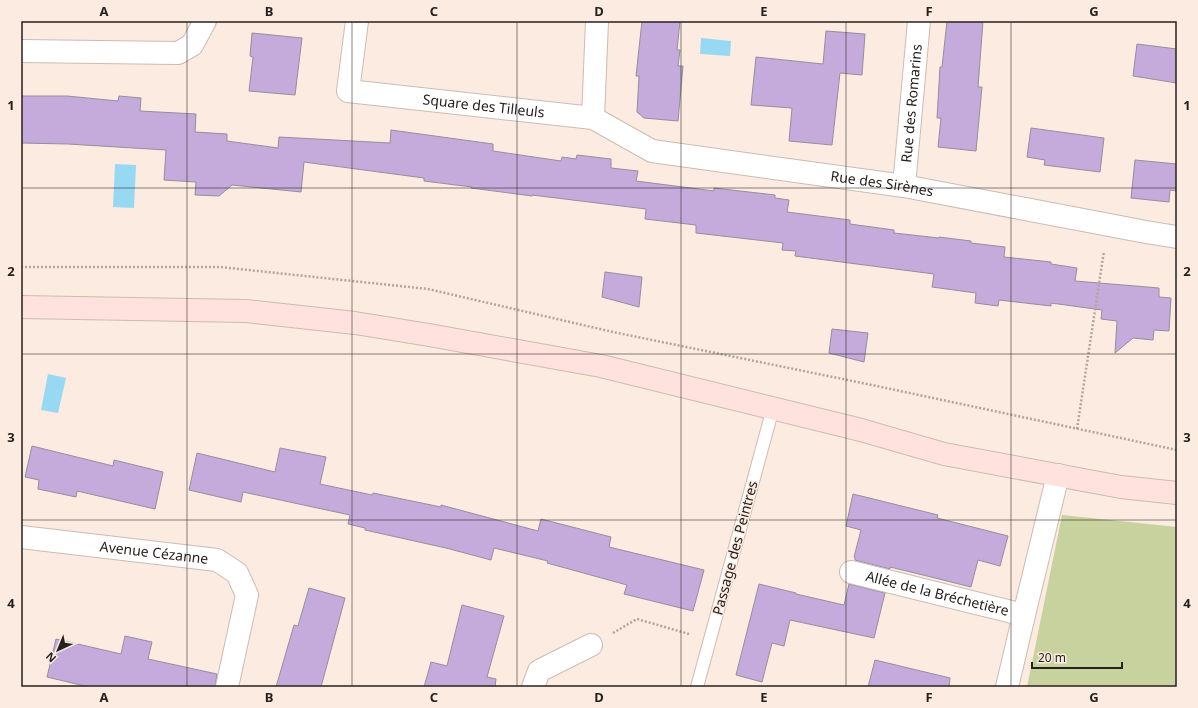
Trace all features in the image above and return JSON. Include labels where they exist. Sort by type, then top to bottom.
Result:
[{"type":"main road","points":[[21,307],[246,311],[355,322],[601,366],[861,430],[944,454],[1121,487],[1177,493]]},
{"type":"street","points":[[21,50],[178,53],[192,45],[205,21]]},
{"type":"street","name":"Square des Tilleuls","points":[[356,21],[348,91],[593,118]]},
{"type":"street","points":[[593,118],[596,21]]},
{"type":"street","name":"Rue des Romarins","points":[[904,186],[919,21]]},
{"type":"street","name":"Rue des Sirènes","points":[[593,118],[652,151],[904,186],[1146,232],[1177,236]]},
{"type":"street","name":"Allée de la Bréchetière","points":[[1007,687],[1058,475]]},
{"type":"street","name":"Avenue Cézanne","points":[[21,537],[216,560],[237,573],[247,595],[227,687]]},
{"type":"street","name":"Allée de la Bréchetière","points":[[850,572],[1024,615]]},
{"type":"street","points":[[533,687],[539,671],[591,645]]},
{"type":"lane","name":"Passage des Peintres","points":[[697,687],[773,408]]},
{"type":"path","points":[[1077,429],[1109,225]]},
{"type":"path","points":[[21,267],[220,267],[428,289],[613,332],[872,384],[1177,450]]},
{"type":"path","points":[[591,645],[637,619],[710,640]]},
{"type":"green space","points":[[1062,515],[1177,527],[1177,687],[1027,687]]},
{"type":"water","points":[[701,38],[731,41],[730,56],[700,54]]},
{"type":"water","points":[[115,164],[136,165],[134,208],[113,207]]},
{"type":"water","points":[[48,374],[66,378],[58,413],[41,410]]},
{"type":"building","points":[[642,21],[680,21],[677,50],[680,50],[678,66],[683,66],[678,121],[644,118],[637,112],[639,76],[636,76]]},
{"type":"building","points":[[947,21],[983,21],[978,87],[982,87],[976,151],[938,147],[941,118],[937,118],[940,67],[942,67]]},
{"type":"building","points":[[826,31],[865,34],[862,75],[840,73],[832,145],[789,141],[792,108],[751,105],[756,57],[823,64]]},
{"type":"building","points":[[252,33],[302,38],[295,95],[249,91],[253,57],[250,56]]},
{"type":"building","points":[[1137,44],[1177,49],[1177,83],[1133,76]]},
{"type":"building","points":[[21,96],[67,96],[118,101],[119,96],[141,98],[140,111],[196,114],[195,132],[227,134],[227,141],[278,148],[279,137],[390,143],[391,130],[493,144],[493,151],[561,161],[562,157],[576,159],[577,155],[611,159],[611,168],[638,171],[636,181],[714,191],[714,188],[775,195],[775,198],[789,200],[787,212],[850,220],[850,224],[894,230],[894,233],[971,241],[971,243],[1005,247],[1004,257],[1051,262],[1051,264],[1077,268],[1075,281],[1159,288],[1159,297],[1171,298],[1169,331],[1154,330],[1153,340],[1133,338],[1115,353],[1117,321],[1101,319],[1102,310],[1051,303],[1051,306],[999,300],[998,306],[975,303],[976,293],[932,287],[934,274],[795,256],[796,251],[782,250],[783,243],[696,233],[696,225],[645,219],[646,209],[471,188],[472,187],[424,181],[424,178],[304,162],[301,192],[232,185],[219,196],[195,195],[196,182],[164,180],[166,150],[68,144],[21,143]]},
{"type":"building","points":[[1031,128],[1104,138],[1100,172],[1044,165],[1045,160],[1027,157]]},
{"type":"building","points":[[1135,160],[1177,164],[1177,191],[1170,190],[1169,202],[1131,198]]},
{"type":"building","points":[[605,272],[642,277],[639,307],[602,297]]},
{"type":"building","points":[[832,329],[868,333],[864,362],[829,353]]},
{"type":"building","points":[[32,446],[113,466],[114,460],[163,472],[155,509],[77,491],[76,497],[38,489],[39,480],[25,477]]},
{"type":"building","points":[[280,448],[326,457],[320,484],[441,507],[441,505],[538,531],[541,519],[611,537],[609,547],[704,570],[693,611],[624,594],[627,585],[547,563],[548,561],[494,548],[491,560],[446,548],[365,530],[365,528],[348,524],[350,515],[243,492],[241,502],[189,490],[197,453],[275,472]]},
{"type":"building","points":[[853,494],[938,515],[937,518],[1008,536],[1000,566],[978,560],[971,587],[855,560],[854,557],[861,530],[846,526]]},
{"type":"building","points":[[759,584],[844,605],[849,584],[885,593],[874,638],[790,620],[784,646],[772,643],[762,682],[736,675]]},
{"type":"building","points":[[309,588],[345,598],[321,687],[276,687],[294,625],[298,626]]},
{"type":"building","points":[[462,605],[504,616],[487,677],[496,679],[495,687],[424,687],[431,662],[447,666]]},
{"type":"building","points":[[125,636],[152,642],[148,659],[217,674],[215,687],[89,687],[47,677],[56,639],[121,654]]},
{"type":"building","points":[[875,660],[950,678],[949,687],[868,687]]}]
